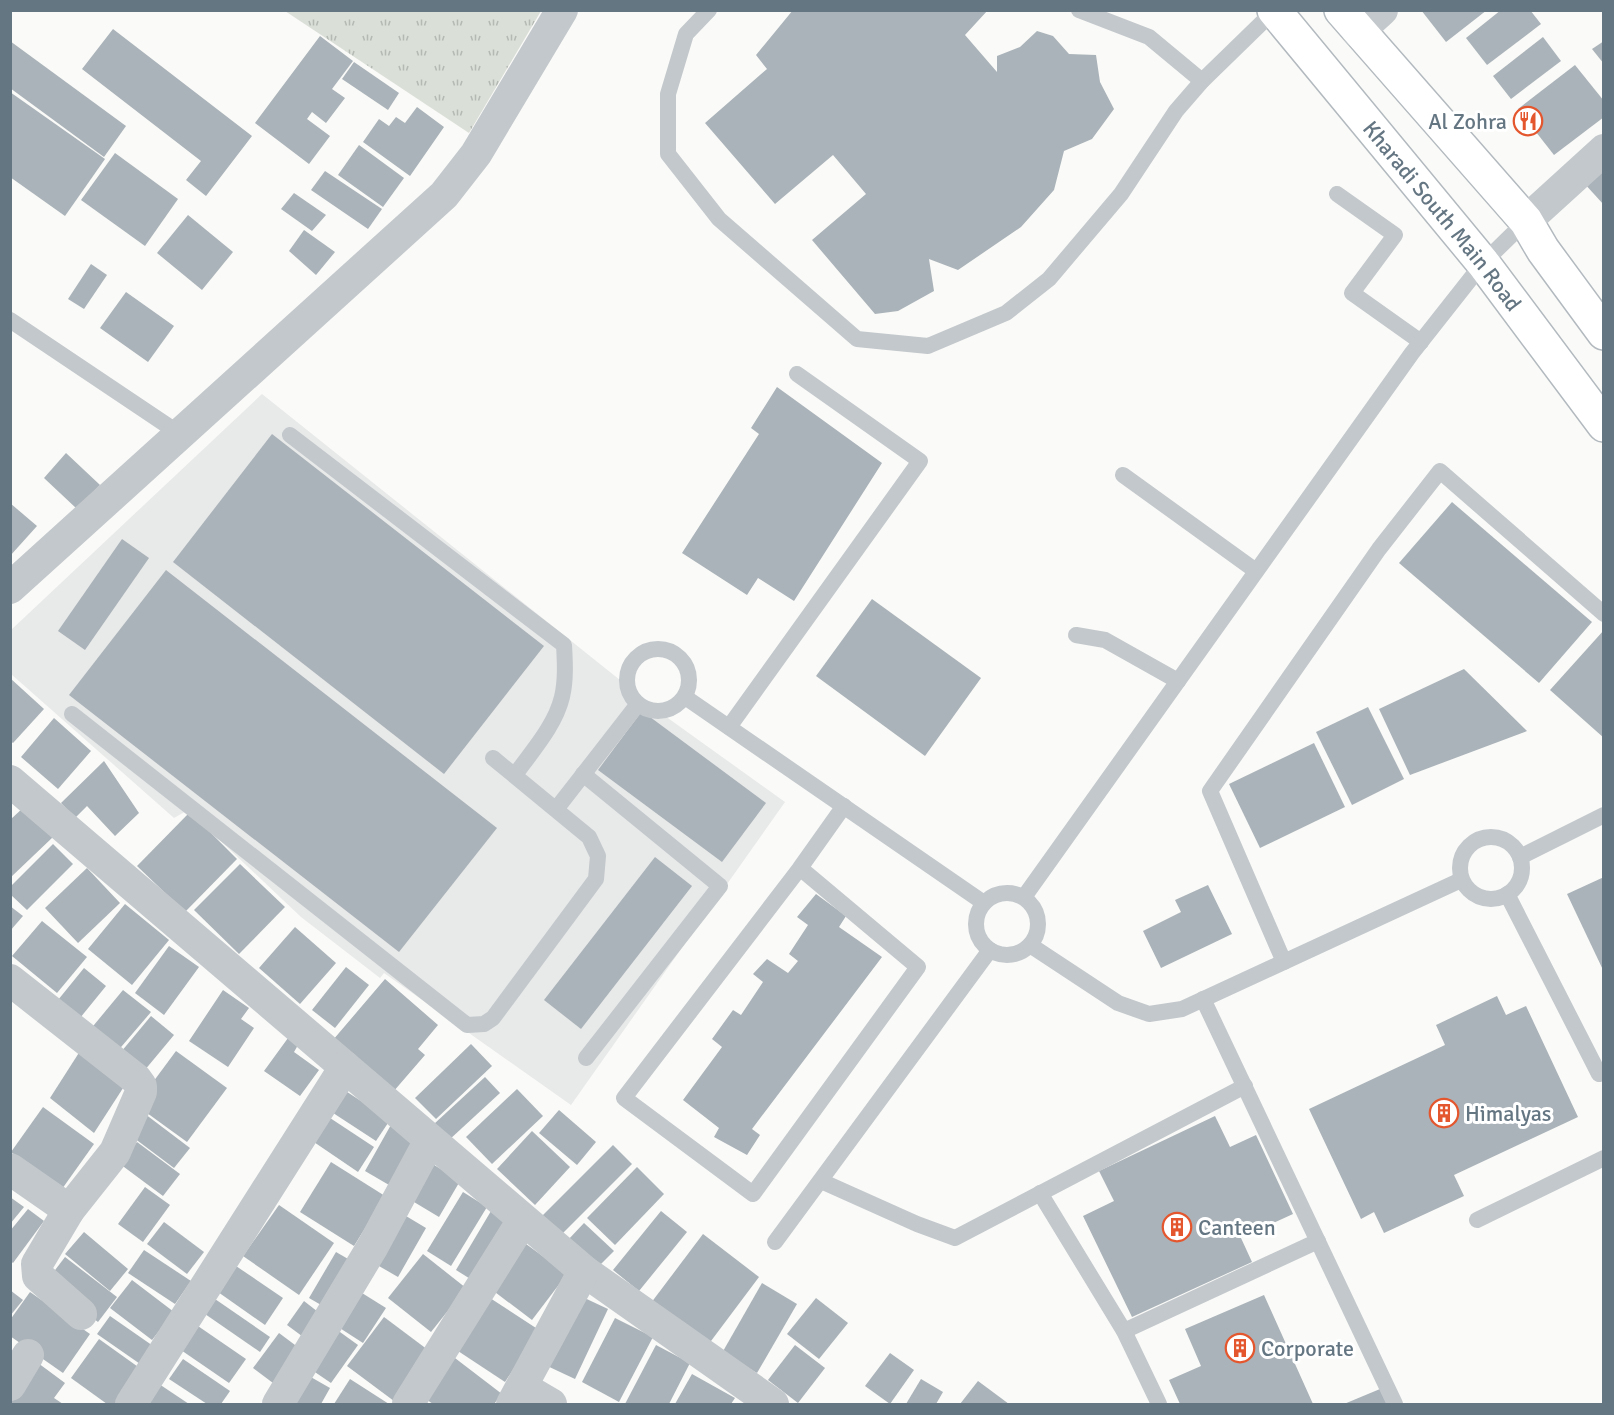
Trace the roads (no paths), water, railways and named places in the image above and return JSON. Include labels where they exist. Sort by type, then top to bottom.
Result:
[{"type":"main road","name":"Kharadi South Main Road","points":[[1274,11],[1483,262],[1604,425]]},
{"type":"main road","points":[[1361,18],[1526,221],[1543,250],[1604,333]]},
{"type":"street","points":[[10,588],[444,195],[476,154],[562,10]]},
{"type":"street","points":[[1526,221],[1604,150]]},
{"type":"street","points":[[12,785],[584,1271],[759,1401]]},
{"type":"street","points":[[10,980],[136,1079],[141,1086],[141,1092],[115,1152],[69,1210],[37,1264],[38,1276],[45,1285],[81,1314]]},
{"type":"street","points":[[131,1404],[345,1067]]},
{"type":"street","points":[[278,1404],[374,1246],[430,1140]]},
{"type":"street","points":[[10,1168],[69,1210]]},
{"type":"street","points":[[408,1404],[523,1220]]},
{"type":"street","points":[[551,1404],[517,1396],[584,1271]]},
{"type":"street","points":[[10,1385],[28,1355]]},
{"type":"lane","points":[[709,10],[686,34],[668,94],[668,154],[719,219],[857,339],[928,346],[1006,313],[1049,279],[1121,194],[1176,111],[1202,81],[1274,11]]},
{"type":"lane","points":[[1079,10],[1149,37],[1202,81]]},
{"type":"lane","points":[[1337,194],[1395,235],[1352,293],[1421,342]]},
{"type":"lane","points":[[1024,897],[1421,342],[1483,262],[1526,221]]},
{"type":"lane","points":[[10,320],[180,434]]},
{"type":"lane","points":[[729,727],[920,461],[797,374]]},
{"type":"lane","points":[[290,435],[564,645],[565,671],[562,697],[553,721],[515,775]]},
{"type":"lane","points":[[1284,962],[1210,791],[1379,549],[1440,471],[1604,614]]},
{"type":"lane","points":[[1124,475],[1256,571]]},
{"type":"lane","points":[[1076,635],[1105,640],[1178,681]]},
{"type":"lane","points":[[648,650],[669,651],[679,657],[686,665],[689,676],[689,686],[685,697],[678,705],[668,710],[647,710],[630,695],[627,674],[631,664],[648,650]]},
{"type":"lane","points":[[685,697],[984,903]]},
{"type":"lane","points":[[556,808],[638,704]]},
{"type":"lane","points":[[72,714],[467,1024],[484,1024],[493,1018],[596,879],[598,856],[589,837],[493,758]]},
{"type":"lane","points":[[583,774],[720,886],[586,1058]]},
{"type":"lane","points":[[800,868],[918,967],[753,1194],[624,1098],[800,868],[844,806]]},
{"type":"lane","points":[[1520,857],[1604,815]]},
{"type":"lane","points":[[1484,837],[1505,840],[1514,847],[1520,857],[1521,878],[1508,894],[1497,899],[1476,896],[1467,889],[1461,879],[1460,858],[1474,841],[1484,837]]},
{"type":"lane","points":[[1030,945],[1119,1003],[1149,1014],[1182,1009],[1461,879]]},
{"type":"lane","points":[[1002,893],[1013,893],[1024,897],[1037,914],[1036,936],[1030,945],[1021,952],[1011,955],[990,950],[982,943],[976,933],[975,923],[984,903],[992,896],[1002,893]]},
{"type":"lane","points":[[1508,894],[1602,1076]]},
{"type":"lane","points":[[775,1242],[990,950]]},
{"type":"lane","points":[[1203,999],[1395,1404]]},
{"type":"lane","points":[[820,1181],[917,1224],[955,1238],[1245,1086]]},
{"type":"lane","points":[[1478,1220],[1604,1158]]},
{"type":"lane","points":[[1040,1193],[1124,1331],[1159,1404]]},
{"type":"lane","points":[[1124,1331],[1318,1240]]},
{"type":"place","name":"Al Zohra","points":[[1528,121]]},
{"type":"place","name":"Himalyas","points":[[1444,1113]]},
{"type":"place","name":"Canteen","points":[[1177,1227]]},
{"type":"place","name":"Corporate","points":[[1240,1348]]}]
